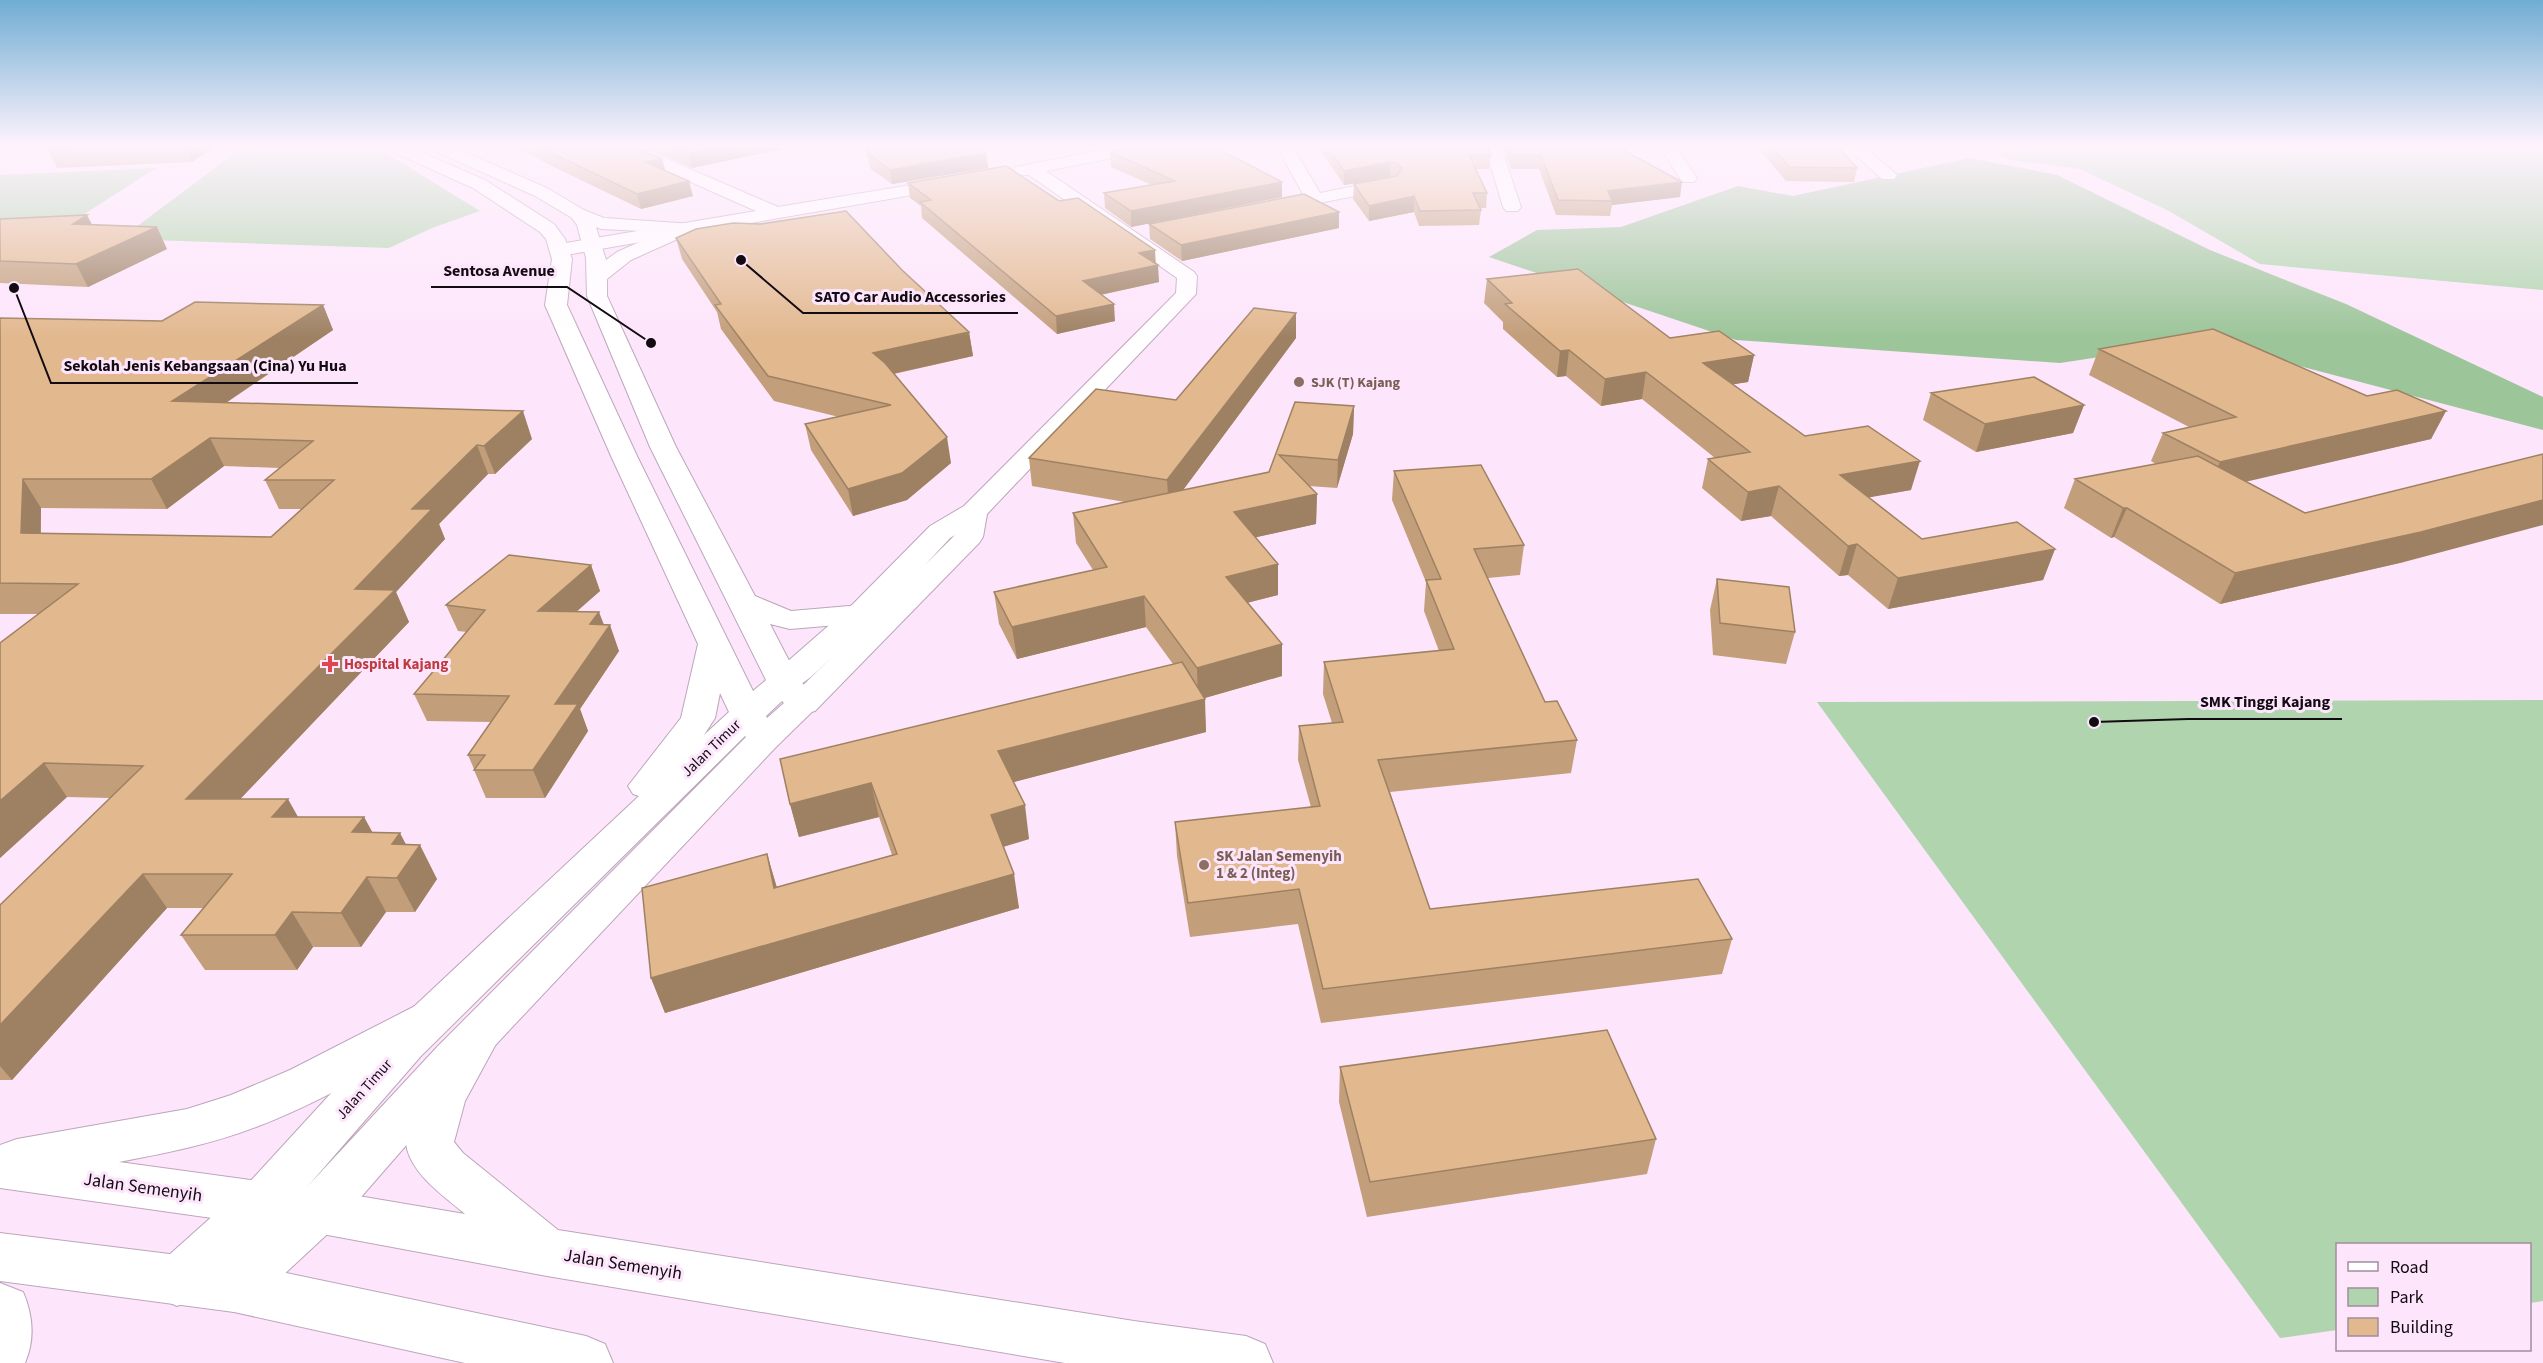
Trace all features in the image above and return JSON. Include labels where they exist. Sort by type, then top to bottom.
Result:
[{"type":"main road","points":[[521,211],[547,228],[560,250],[790,211]]},
{"type":"main road","points":[[572,211],[601,223],[686,228]]},
{"type":"main road","points":[[771,211],[776,213]]},
{"type":"main road","points":[[794,693],[861,614],[940,532],[974,512],[1186,294],[1187,276],[1093,211]]},
{"type":"main road","points":[[578,214],[586,224],[593,243],[597,296],[663,447],[743,602],[794,693]]},
{"type":"main road","points":[[595,278],[624,256],[686,228]]},
{"type":"main road","points":[[1129,235],[1152,230]]},
{"type":"main road","name":"Jalan Timur","points":[[560,250],[556,305],[624,456],[756,726]]},
{"type":"main road","points":[[756,726],[969,537],[974,512]]},
{"type":"main road","points":[[743,602],[790,620],[861,614]]},
{"type":"main road","points":[[635,822],[642,791],[682,743],[698,718],[714,643]]},
{"type":"main road","name":"Jalan Timur","points":[[177,1281],[262,1203],[405,1043],[635,822],[756,726]]},
{"type":"main road","name":"Jalan Timur","points":[[234,1287],[317,1211],[756,726]]},
{"type":"main road","points":[[0,1165],[187,1129],[242,1112],[306,1083],[432,1017]]},
{"type":"main road","points":[[481,1031],[440,1101],[432,1126],[430,1147],[446,1168],[547,1252]]},
{"type":"main road","name":"Jalan Semenyih","points":[[0,1165],[317,1211],[547,1252],[1122,1346],[1246,1363]]},
{"type":"main road","points":[[0,1257],[234,1287],[586,1363]]},
{"type":"main road","points":[[0,1308],[4,1311],[4,1348],[0,1357]]},
{"type":"green space","points":[[0,211],[90,211],[52,235],[0,238]]},
{"type":"green space","points":[[158,211],[480,211],[432,228],[389,248],[120,239]]},
{"type":"green space","points":[[1668,211],[2130,211],[2210,250],[2346,304],[2543,397],[2543,430],[2276,360],[2172,346],[2060,363],[1736,340],[1489,257],[1537,230],[1621,227]]},
{"type":"green space","points":[[2169,211],[2543,211],[2543,290],[2260,264]]},
{"type":"green space","points":[[2543,700],[2543,1301],[2531,1303],[2531,1243],[2336,1243],[2336,1330],[2280,1338],[1817,702]]},
{"type":"building","points":[[846,211],[902,270],[969,332],[873,353],[885,363],[947,437],[902,473],[848,489],[805,424],[891,405],[768,376],[715,305],[721,304],[676,238],[696,229],[733,223],[760,224]]},
{"type":"building","points":[[930,211],[1097,211],[1155,250],[1139,253],[1158,265],[1083,281],[1114,304],[1056,316]]},
{"type":"building","points":[[1218,211],[1339,212],[1181,245],[1149,224]]},
{"type":"building","points":[[87,215],[73,224],[157,227],[76,264],[0,261],[0,219]]},
{"type":"building","points":[[1578,269],[1670,338],[1719,331],[1754,355],[1703,363],[1805,436],[1868,426],[1920,461],[1840,475],[1922,539],[2017,522],[2055,549],[1898,578],[1857,544],[1848,546],[1779,486],[1748,492],[1708,459],[1750,452],[1646,372],[1605,379],[1569,350],[1560,351],[1505,304],[1512,303],[1487,279]]},
{"type":"building","points":[[195,302],[323,305],[172,401],[523,411],[484,446],[477,445],[412,509],[432,509],[355,589],[395,590],[186,799],[288,799],[272,817],[364,817],[352,832],[400,833],[392,844],[420,845],[397,878],[367,877],[341,913],[292,912],[275,935],[181,935],[232,874],[143,874],[0,1025],[0,905],[143,766],[44,763],[0,801],[0,643],[78,584],[0,583],[0,318],[162,321]],"holes":[[[210,438],[313,441],[265,480],[334,480],[271,537],[21,533],[23,479],[151,479]]]},
{"type":"building","points":[[1254,308],[1296,313],[1167,480],[1029,458],[1096,389],[1176,400]]},
{"type":"building","points":[[2213,329],[2367,396],[2397,390],[2446,411],[2220,462],[2163,433],[2236,417],[2099,349]]},
{"type":"building","points":[[2034,377],[2084,405],[1985,424],[1931,393]]},
{"type":"building","points":[[1295,402],[1354,406],[1338,460],[1279,455],[1317,494],[1234,512],[1278,564],[1226,577],[1282,644],[1197,668],[1144,596],[1012,627],[994,592],[1107,567],[1073,513],[1269,472]]},
{"type":"building","points":[[2543,454],[2543,500],[2421,532],[2235,573],[2075,479],[2198,456],[2305,513]]},
{"type":"building","points":[[1481,465],[1524,545],[1474,549],[1545,702],[1557,701],[1577,740],[1378,760],[1430,909],[1698,879],[1732,939],[1323,989],[1299,889],[1188,903],[1175,822],[1320,806],[1299,726],[1343,722],[1324,662],[1454,649],[1426,580],[1441,579],[1394,471]]},
{"type":"building","points":[[509,555],[591,565],[538,611],[599,612],[590,624],[610,625],[555,704],[578,704],[533,770],[474,770],[485,755],[468,755],[509,696],[414,694],[485,610],[446,605]]},
{"type":"building","points":[[1717,579],[1789,587],[1795,632],[1720,623]]},
{"type":"building","points":[[1182,662],[1205,699],[998,751],[1025,805],[991,815],[1014,874],[651,978],[642,888],[767,854],[774,888],[897,854],[871,783],[790,804],[780,759]]},
{"type":"building","points":[[1607,1030],[1656,1139],[1370,1182],[1340,1067]]},
{"type":"place","name":"SATO Car Audio Accessories","points":[[741,260]]},
{"type":"place","name":"Sekolah Jenis Kebangsaan (Cina) Yu Hua","points":[[14,288]]},
{"type":"place","name":"Sentosa Avenue","points":[[651,343]]},
{"type":"place","name":"SJK (T) Kajang","points":[[1299,382]]},
{"type":"place","name":"Hospital Kajang","points":[[330,664]]},
{"type":"place","name":"SMK Tinggi Kajang","points":[[2094,722]]},
{"type":"place","name":"SK Jalan Semenyih 1 & 2 (Integ)","points":[[1204,865]]}]
